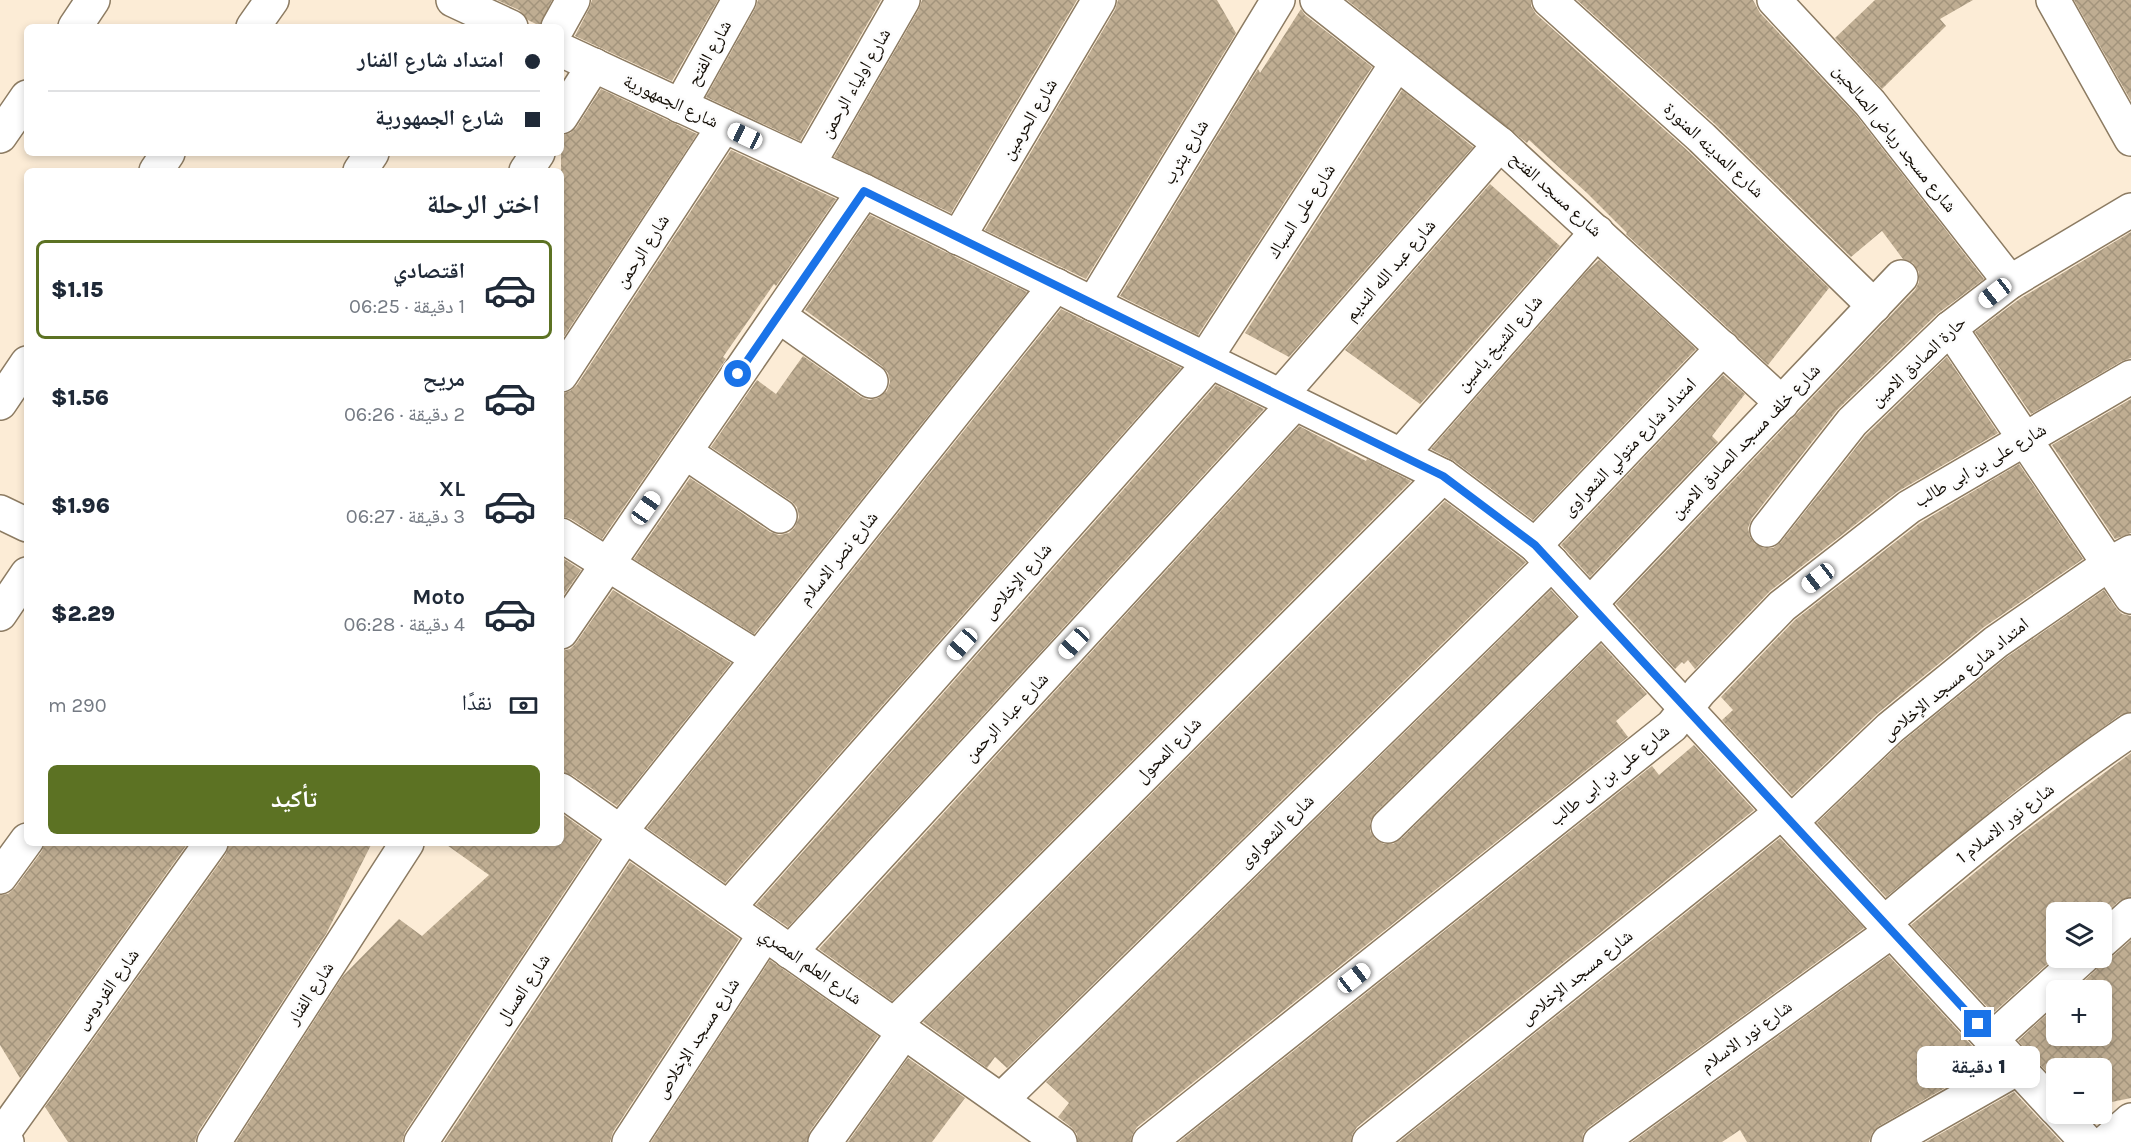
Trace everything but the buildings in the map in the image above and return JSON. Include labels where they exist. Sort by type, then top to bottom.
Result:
[{"type":"street","points":[[77,24],[93,0]]},
{"type":"street","points":[[255,24],[272,0]]},
{"type":"street","points":[[560,24],[573,0]]},
{"type":"street","name":"شارع الفتح","points":[[680,106],[739,0]]},
{"type":"street","name":"شارع اولياء الرحمن","points":[[808,165],[903,0]]},
{"type":"street","name":"شارع الحرمين","points":[[958,238],[1099,0]]},
{"type":"street","name":"شارع يثرب","points":[[1093,304],[1278,0]]},
{"type":"street","name":"شارع مسجد الفتح","points":[[1317,0],[1500,144],[1782,403]]},
{"type":"street","name":"شارع المدينه المنورة","points":[[1549,0],[1702,138],[1874,306]]},
{"type":"street","name":"شارع مسجد رياض الصالحين","points":[[1774,0],[1870,103],[2010,282]]},
{"type":"street","points":[[2053,0],[2131,139]]},
{"type":"street","points":[[459,11],[501,24]]},
{"type":"street","name":"شارع الجمهورية","points":[[564,51],[864,191],[1443,476],[1543,554],[2046,1098]]},
{"type":"street","name":"شارع على السباك","points":[[1208,361],[1397,63]]},
{"type":"street","points":[[564,112],[594,65]]},
{"type":"street","points":[[0,136],[24,101]]},
{"type":"street","name":"شارع الرحمن","points":[[564,370],[724,126]]},
{"type":"street","name":"شارع عبد الله النديم","points":[[1287,399],[1500,144]]},
{"type":"street","points":[[564,628],[864,191]]},
{"type":"street","name":"حارة الصادق الامين","points":[[1767,530],[1852,422],[1950,328],[2010,282],[2131,210]]},
{"type":"street","name":"شارع الشيخ ياسين","points":[[1401,455],[1597,232]]},
{"type":"street","name":"شارع خلف مسجد الصادق الامين","points":[[1388,826],[1596,610],[1782,403],[1901,277]]},
{"type":"street","name":"شارع نصر الاسلام","points":[[622,833],[758,658],[1056,285]]},
{"type":"street","points":[[779,316],[871,381]]},
{"type":"street","points":[[1950,328],[2025,439],[2120,558],[2131,597]]},
{"type":"street","name":"امتداد شارع متولي الشعراوى","points":[[1543,554],[1723,348]]},
{"type":"street","name":"شارع الإخلاص","points":[[728,908],[1208,361]]},
{"type":"street","points":[[0,403],[24,367]]},
{"type":"street","name":"شارع على بن ابى طالب","points":[[1149,1142],[1672,726],[1686,708],[1782,606],[1909,507],[2131,377]]},
{"type":"street","name":"شارع عباد الرحمن","points":[[777,943],[1287,399]]},
{"type":"street","points":[[685,452],[780,516]]},
{"type":"street","name":"شارع المحول","points":[[825,1142],[899,1029],[1443,476]]},
{"type":"street","points":[[0,512],[24,524]]},
{"type":"street","points":[[564,537],[758,658]]},
{"type":"street","name":"شارع الشعراوى","points":[[1001,1100],[1543,554]]},
{"type":"street","name":"امتداد شارع مسجد الإخلاص","points":[[1787,817],[1890,728],[1996,642],[2120,558]]},
{"type":"street","points":[[0,614],[24,578]]},
{"type":"street","name":"شارع نور الاسلام 1","points":[[1888,927],[1982,839],[2085,761],[2131,730]]},
{"type":"street","name":"شارع العلم المصري","points":[[564,792],[1001,1100],[1046,1138]]},
{"type":"street","name":"شارع مسجد الإخلاص","points":[[1369,1142],[1787,817]]},
{"type":"street","name":"شارع العسال","points":[[421,1142],[622,833]]},
{"type":"street","points":[[0,877],[24,844]]},
{"type":"street","name":"شارع الفردوس","points":[[3,1136],[209,846]]},
{"type":"street","name":"شارع الفنار","points":[[213,1142],[405,846]]},
{"type":"street","points":[[2112,932],[2131,915]]},
{"type":"street","name":"شارع نور الاسلام","points":[[1600,1142],[1888,927]]},
{"type":"street","name":"شارع مسجد الإخلاص","points":[[629,1142],[777,943]]},
{"type":"street","points":[[1992,1039],[2071,968]]},
{"type":"street","points":[[1888,1142],[2018,1068]]},
{"type":"street","points":[[2106,1142],[2131,1120]]},
{"type":"street","points":[[2070,1124],[2087,1142]]},
{"type":"route","points":[[738,374],[864,191],[1443,476],[1535,545],[1978,1024]]}]
